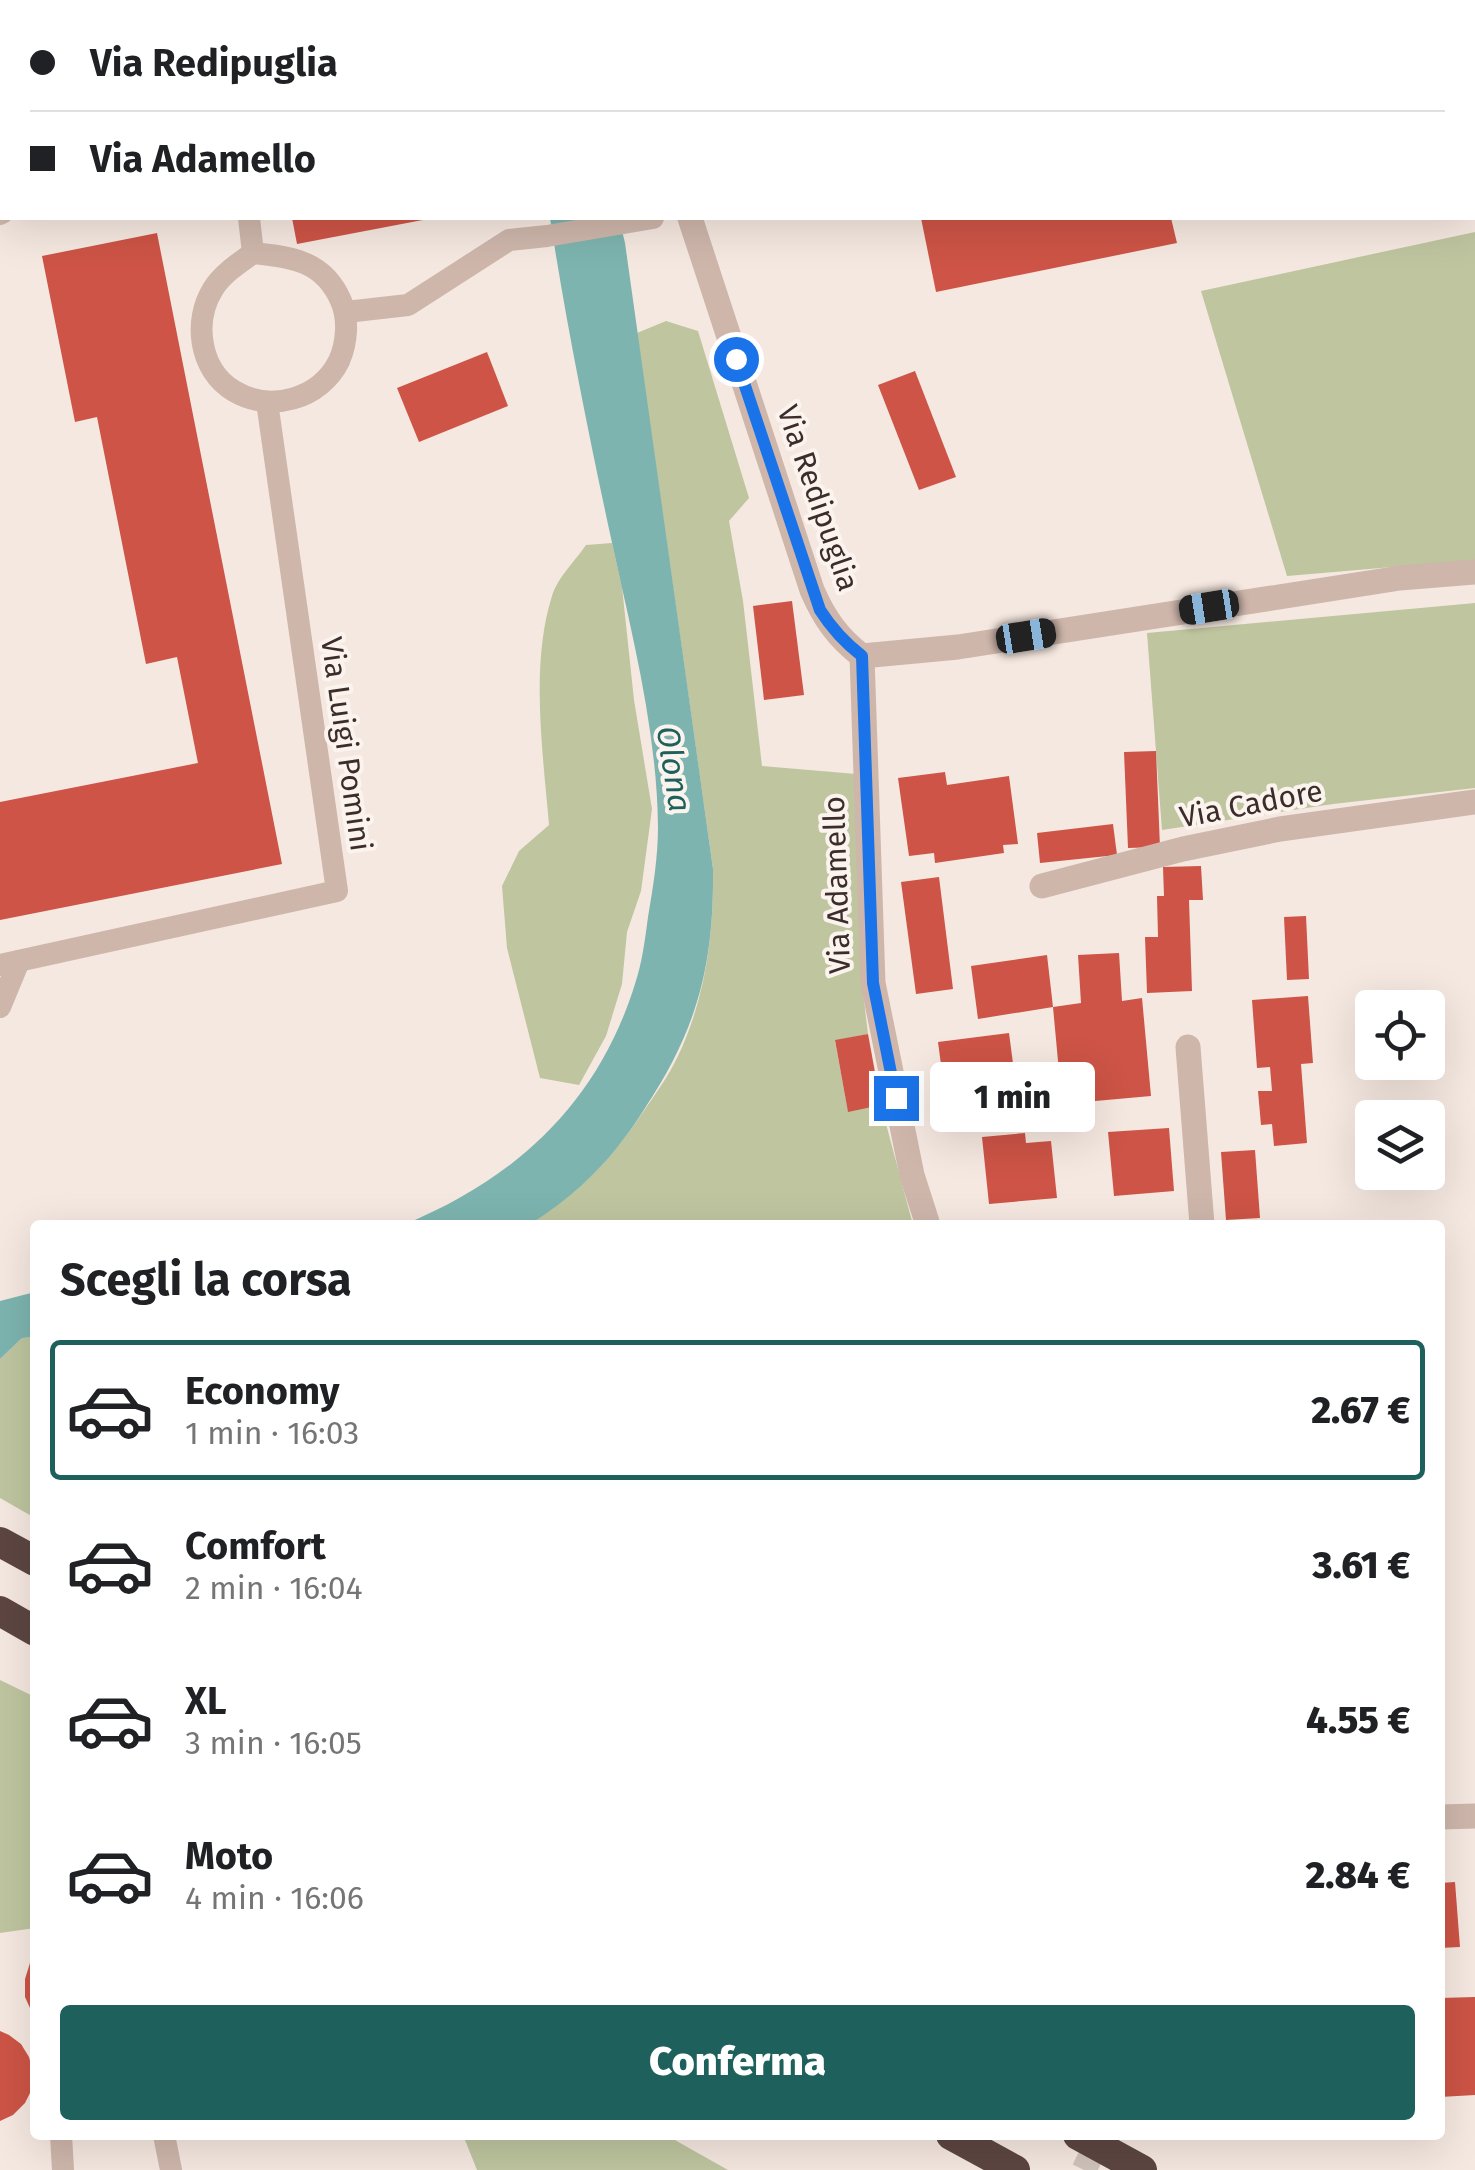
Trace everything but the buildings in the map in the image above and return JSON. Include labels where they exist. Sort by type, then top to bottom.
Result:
[{"type":"highway","points":[[0,1542],[30,1558]]},
{"type":"highway","points":[[0,1612],[30,1628]]},
{"type":"highway","points":[[961,2140],[1015,2170]]},
{"type":"highway","points":[[1087,2140],[1142,2170]]},
{"type":"street","name":"Via Redipuglia","points":[[691,220],[816,600],[831,628],[862,656]]},
{"type":"street","points":[[862,656],[958,647],[1400,578],[1475,572]]},
{"type":"street","name":"Via Adamello","points":[[862,656],[873,983],[912,1175],[926,1220]]},
{"type":"street","name":"Via Cadore","points":[[1042,886],[1280,828],[1475,802]]},
{"type":"street","points":[[1188,1047],[1202,1220]]},
{"type":"street","points":[[1445,1817],[1475,1816]]},
{"type":"lane","points":[[249,220],[253,254]]},
{"type":"lane","points":[[346,312],[408,305],[509,240],[639,220]]},
{"type":"lane","points":[[253,254],[295,258],[318,270],[336,289],[346,312],[345,348],[334,371],[316,389],[292,400],[267,402],[234,390],[215,373],[204,350],[200,325],[214,286],[253,254]]},
{"type":"lane","name":"Via Luigi Pomini","points":[[0,1007],[10,963],[338,891],[267,402]]},
{"type":"lane","points":[[60,2140],[63,2170]]},
{"type":"lane","points":[[165,2140],[171,2170]]},
{"type":"green space","points":[[1475,232],[1475,560],[1287,576],[1201,291]]},
{"type":"green space","points":[[666,321],[698,331],[749,498],[729,521],[743,601],[762,766],[856,774],[862,984],[868,1034],[835,1041],[848,1111],[881,1105],[912,1220],[534,1220],[560,1203],[617,1148],[665,1079],[688,1034],[702,988],[712,917],[713,869],[637,333]]},
{"type":"green space","points":[[612,543],[622,587],[634,700],[652,809],[641,891],[627,932],[622,984],[606,1036],[579,1085],[540,1078],[507,948],[502,886],[519,851],[549,825],[540,680],[545,623],[554,589],[586,545]]},
{"type":"green space","points":[[1475,603],[1475,788],[1333,804],[1162,830],[1147,633]]},
{"type":"green space","points":[[30,1337],[30,1515],[0,1498],[0,1359],[22,1338]]},
{"type":"green space","points":[[0,1680],[30,1695],[30,1929],[0,1933]]},
{"type":"green space","points":[[465,2140],[675,2140],[728,2170],[477,2170]]},
{"type":"water","name":"Olona","points":[[550,220],[619,220],[713,869],[706,965],[690,1022],[663,1079],[624,1139],[577,1189],[535,1220],[414,1220],[482,1185],[548,1132],[599,1065],[619,1027],[643,951],[657,850],[653,752]]},
{"type":"water","points":[[30,1293],[30,1337],[22,1338],[0,1359],[0,1301]]},
{"type":"tunnel","points":[[1084,2170],[1099,2140]]},
{"type":"route","points":[[736,359],[820,610],[831,628],[862,656],[873,983],[896,1098]]}]
